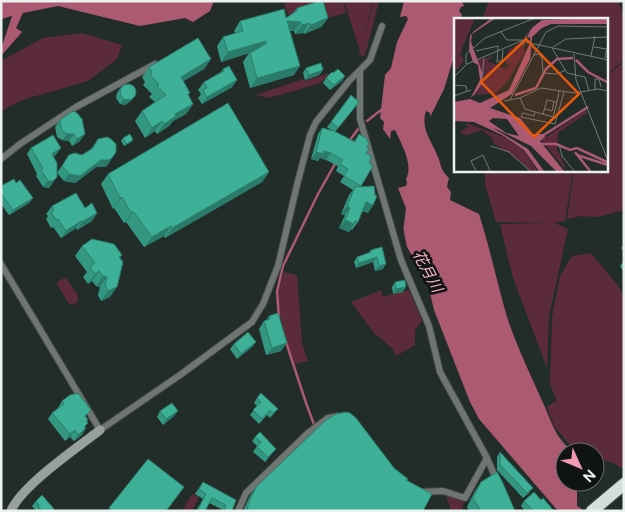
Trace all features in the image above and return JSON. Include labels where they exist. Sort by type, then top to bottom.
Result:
[{"type":"highway","points":[[592,511],[620,488]]},
{"type":"street","points":[[11,511],[14,503],[28,488],[100,430],[180,375],[252,322],[263,304],[278,266],[297,185],[310,136],[316,122],[349,81],[370,60],[382,26]]},
{"type":"street","points":[[1,159],[20,144],[76,107],[129,80],[161,60]]},
{"type":"street","points":[[360,71],[360,119],[401,260],[429,326],[440,372],[487,458],[499,486]]},
{"type":"street","points":[[1,264],[100,430]]},
{"type":"street","points":[[238,511],[246,493],[316,427],[328,418],[340,415],[348,418]]},
{"type":"street","points":[[414,488],[421,492],[443,491],[465,498],[487,458]]},
{"type":"shaded area","points":[[295,1],[343,1],[346,13],[322,19],[318,9],[289,16],[284,4]]},
{"type":"shaded area","points":[[344,1],[373,1],[363,40],[374,1],[379,1],[365,56],[359,55],[360,51]]},
{"type":"shaded area","points":[[489,1],[618,1],[624,15],[624,62],[608,74],[608,18],[482,18]]},
{"type":"shaded area","points":[[82,33],[122,45],[117,59],[88,81],[22,100],[1,111],[1,61],[43,38]]},
{"type":"shaded area","points":[[624,64],[624,210],[598,217],[581,216],[567,219],[574,171],[608,171],[608,75]]},
{"type":"shaded area","points":[[330,73],[321,83],[269,98],[256,95],[303,79],[304,81]]},
{"type":"shaded area","points":[[485,171],[573,171],[565,221],[553,223],[496,222],[485,184]]},
{"type":"shaded area","points":[[555,223],[568,229],[549,316],[547,368],[513,278],[500,224]]},
{"type":"shaded area","points":[[591,253],[619,287],[624,297],[624,468],[605,461],[605,442],[568,442],[554,426],[547,407],[557,400],[550,385],[552,317],[560,276],[572,256]]},
{"type":"shaded area","points":[[284,272],[297,275],[302,343],[308,361],[295,364],[280,319],[278,300]]},
{"type":"shaded area","points":[[62,279],[67,279],[77,294],[78,301],[74,305],[69,304],[58,286],[57,283]]},
{"type":"shaded area","points":[[381,290],[383,297],[409,290],[422,321],[415,330],[415,345],[396,356],[393,349],[374,333],[351,302]]},
{"type":"shaded area","points":[[192,494],[199,497],[192,511],[182,511]]},
{"type":"shaded area","points":[[446,495],[465,500],[461,511],[451,511]]},
{"type":"water","points":[[1,1],[214,1],[210,11],[193,22],[185,18],[140,26],[58,6],[23,13],[16,28],[22,32],[1,56],[1,49],[12,16],[1,19]]},
{"type":"water","points":[[404,1],[462,1],[464,6],[459,11],[462,15],[460,18],[454,18],[453,60],[444,89],[430,117],[430,113],[426,111],[424,124],[443,170],[449,178],[447,187],[451,192],[450,200],[479,214],[507,317],[515,339],[562,442],[555,442],[555,492],[577,492],[577,506],[585,511],[558,511],[479,419],[470,402],[434,310],[416,234],[398,188],[406,186],[408,161],[395,130],[391,131],[390,139],[383,129],[384,122],[380,118],[385,75],[391,68],[397,42],[408,19],[406,16],[400,17]]},
{"type":"building","points":[[323,1],[328,18],[311,25],[309,23],[302,25],[301,22],[287,21],[300,66],[257,78],[250,53],[267,43],[266,41],[228,52],[223,37],[243,31],[240,21],[284,9],[286,18],[298,10],[297,8]]},
{"type":"building","points":[[198,38],[211,59],[181,77],[190,93],[188,94],[193,104],[175,114],[176,116],[164,124],[162,121],[152,128],[142,111],[166,95],[150,75],[152,73],[149,67]]},
{"type":"building","points":[[321,63],[323,70],[309,75],[306,68]]},
{"type":"building","points":[[229,66],[237,80],[207,97],[203,90],[207,88],[204,82],[224,71],[223,69]]},
{"type":"building","points":[[338,69],[345,76],[334,85],[326,78]]},
{"type":"building","points":[[128,84],[136,92],[128,100],[120,92]]},
{"type":"building","points":[[351,95],[359,102],[338,128],[331,122]]},
{"type":"building","points":[[228,103],[269,172],[172,228],[171,226],[152,237],[133,211],[131,213],[122,197],[120,198],[108,174]]},
{"type":"building","points":[[73,111],[82,119],[85,134],[77,139],[74,134],[67,134],[61,130],[60,120]]},
{"type":"building","points":[[322,128],[334,131],[355,142],[359,134],[366,138],[369,144],[366,147],[369,149],[366,153],[371,156],[369,163],[373,166],[361,186],[344,176],[348,169],[340,164],[343,160],[331,153],[324,151],[323,154],[316,152]]},
{"type":"building","points":[[130,134],[133,140],[126,144],[123,138]]},
{"type":"building","points":[[53,135],[61,148],[52,154],[57,163],[57,177],[53,181],[48,181],[41,170],[43,168],[31,148]]},
{"type":"building","points":[[107,137],[116,144],[116,152],[112,158],[101,160],[80,176],[69,174],[62,166],[69,155],[75,153],[82,155],[93,148],[98,139]]},
{"type":"building","points":[[14,179],[16,183],[20,180],[33,198],[13,210],[1,194],[1,186]]},
{"type":"building","points":[[374,186],[375,195],[377,196],[373,205],[366,202],[358,222],[355,221],[354,224],[345,220],[350,208],[347,206],[355,187]]},
{"type":"building","points":[[76,193],[85,208],[92,203],[97,213],[66,231],[51,212],[54,210],[52,206]]},
{"type":"building","points":[[92,239],[114,244],[122,255],[119,257],[123,262],[117,287],[108,291],[105,285],[107,277],[103,276],[99,271],[95,274],[90,267],[95,263],[82,246]]},
{"type":"building","points":[[382,247],[386,264],[379,266],[377,257],[359,263],[357,257]]},
{"type":"building","points":[[405,280],[406,287],[396,289],[395,282]]},
{"type":"building","points":[[278,313],[287,343],[272,348],[264,321],[270,319],[269,316]]},
{"type":"building","points":[[248,332],[256,342],[241,354],[234,344]]},
{"type":"building","points":[[78,393],[91,410],[85,416],[88,420],[84,427],[86,428],[78,435],[75,430],[70,434],[52,413],[64,404],[62,401],[70,395]]},
{"type":"building","points":[[261,393],[278,409],[273,413],[270,410],[262,419],[253,410],[261,402],[257,398]]},
{"type":"building","points":[[172,403],[178,411],[166,419],[160,411]]},
{"type":"building","points":[[346,412],[356,418],[394,468],[408,479],[406,480],[432,494],[423,511],[247,511],[256,487],[326,420],[336,414]]},
{"type":"building","points":[[260,432],[276,449],[268,457],[257,447],[261,442],[255,437]]},
{"type":"building","points":[[500,452],[533,488],[527,493],[500,465]]},
{"type":"building","points":[[148,459],[184,487],[166,511],[113,511],[109,508]]},
{"type":"building","points":[[497,472],[515,511],[481,511],[473,498],[481,482]]},
{"type":"building","points":[[203,482],[236,500],[232,511],[224,511],[226,505],[212,498],[205,511],[198,509],[206,494],[199,489]]},
{"type":"building","points":[[534,492],[541,500],[543,498],[554,511],[533,511],[524,501]]},
{"type":"building","points":[[42,495],[54,509],[52,511],[42,511],[38,506],[36,501]]},
{"type":"waterway","points":[[367,121],[381,110]]},
{"type":"waterway","points":[[350,140],[359,128]]},
{"type":"waterway","points":[[279,318],[277,292],[283,266],[318,194],[336,162]]},
{"type":"waterway","name":"花月川","points":[[414,204],[411,229],[414,244],[432,276]]},
{"type":"waterway","points":[[286,342],[315,427]]}]
